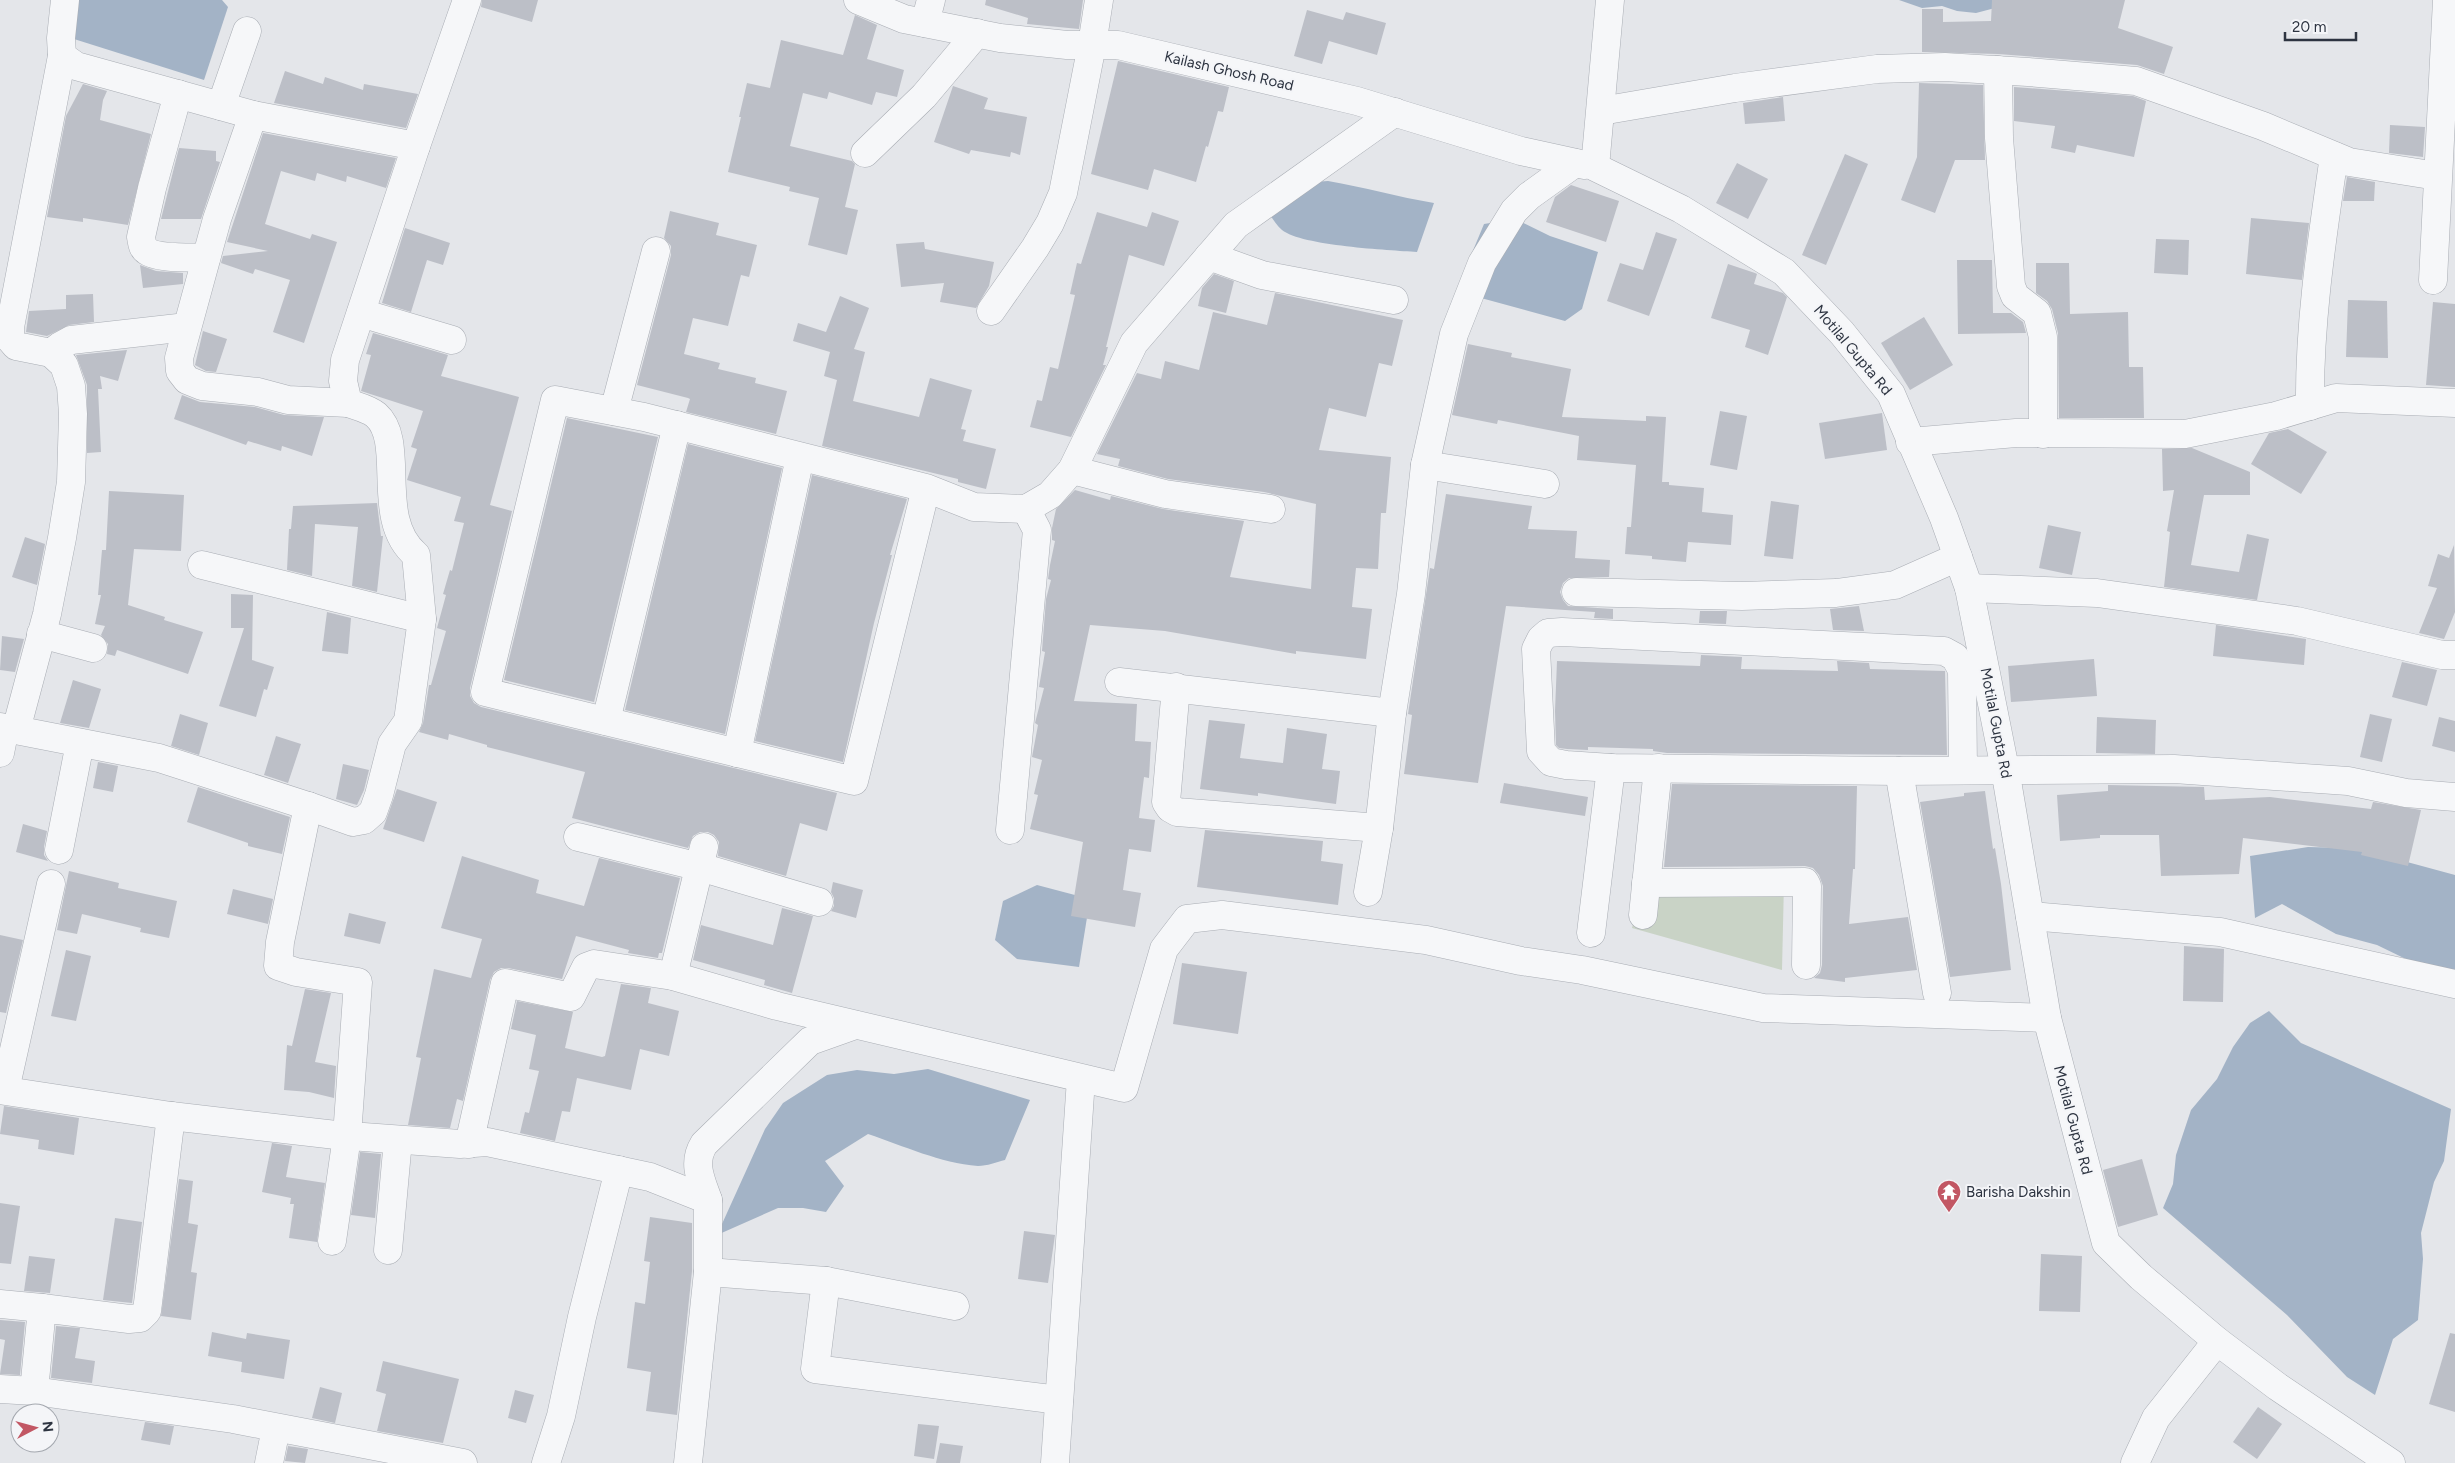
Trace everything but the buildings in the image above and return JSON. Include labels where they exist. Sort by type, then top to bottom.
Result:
[{"type":"street","points":[[65,0],[61,38],[62,56],[10,326],[10,339],[16,346],[51,353],[64,365],[71,386],[72,482],[42,634],[5,735],[80,743],[159,758],[353,822],[364,820],[373,812],[392,744],[408,721],[422,619],[416,555],[405,546],[395,525],[387,429],[375,414],[348,403],[288,400],[258,392],[202,386],[187,380],[180,371],[179,358],[206,258],[253,115]]},
{"type":"street","points":[[348,403],[343,381],[345,360],[467,0]]},
{"type":"street","name":"Kailash Ghosh Road","points":[[858,0],[904,18],[928,12],[977,33],[1000,38],[1092,45],[1118,45],[1357,100],[1521,151],[1585,165]]},
{"type":"street","points":[[991,311],[1035,248],[1050,223],[1063,193],[1099,0]]},
{"type":"street","points":[[1368,892],[1379,828],[1392,713],[1411,594],[1425,465],[1454,334],[1482,263],[1514,211],[1529,196],[1585,165],[1601,111],[1610,0]]},
{"type":"street","points":[[2433,280],[2437,176],[2449,34],[2446,0]]},
{"type":"street","points":[[221,106],[247,30]]},
{"type":"street","points":[[865,153],[924,96],[977,33]]},
{"type":"street","points":[[62,56],[76,66],[253,115],[416,146]]},
{"type":"street","points":[[1601,111],[1735,88],[1877,69],[1946,67],[1998,70],[2136,81],[2263,126],[2349,162],[2437,176]]},
{"type":"street","points":[[1998,70],[1999,138],[2007,258],[2011,286],[2015,296],[2037,313],[2041,323],[2043,337],[2043,434]]},
{"type":"street","points":[[178,94],[152,188],[141,237],[142,244],[147,251],[158,255],[206,258]]},
{"type":"street","points":[[926,488],[854,781],[486,692],[555,400],[676,425],[926,488],[974,507],[1026,510],[1050,495],[1072,470],[1134,343],[1236,225],[1395,112]]},
{"type":"street","points":[[2310,406],[2312,326],[2334,156]]},
{"type":"street","name":"Motilal Gupta Rd","points":[[1585,165],[1681,209],[1784,272],[1842,333],[1891,394],[1944,518],[1969,588],[2005,769],[2047,1018],[2106,1243],[2141,1277],[2217,1341],[2278,1387],[2391,1463]]},
{"type":"street","points":[[614,411],[656,251]]},
{"type":"street","points":[[1209,256],[1262,275],[1394,300]]},
{"type":"street","points":[[361,313],[452,340]]},
{"type":"street","points":[[51,353],[71,340],[187,327]]},
{"type":"street","points":[[1910,442],[2016,433],[2185,434],[2276,416],[2336,398],[2455,403]]},
{"type":"street","points":[[606,721],[676,425]]},
{"type":"street","points":[[737,753],[800,457]]},
{"type":"street","points":[[1425,465],[1545,484]]},
{"type":"street","points":[[1072,470],[1165,494],[1271,509]]},
{"type":"street","points":[[1010,830],[1037,530],[1026,510]]},
{"type":"street","points":[[1576,592],[1742,596],[1836,593],[1895,585],[1958,557]]},
{"type":"street","points":[[202,565],[422,619]]},
{"type":"street","points":[[1969,588],[2097,593],[2297,621],[2442,654],[2455,655]]},
{"type":"street","points":[[1963,770],[1962,670],[1956,657],[1944,651],[1548,633],[1536,649],[1541,751],[1551,762],[1566,765],[1611,768],[1899,770],[1963,770],[2005,769],[2174,769],[2348,781],[2406,793],[2455,797]]},
{"type":"street","points":[[42,634],[93,648]]},
{"type":"street","points":[[1119,682],[1392,713]]},
{"type":"street","points":[[1176,687],[1166,802],[1170,808],[1176,812],[1379,828]]},
{"type":"street","points":[[60,850],[80,743]]},
{"type":"street","points":[[1591,933],[1611,768]]},
{"type":"street","points":[[1643,915],[1658,768]]},
{"type":"street","points":[[1899,770],[1937,993]]},
{"type":"street","points":[[308,806],[280,942],[278,966],[296,972],[358,982],[347,1136],[332,1240]]},
{"type":"street","points":[[578,837],[702,857],[819,902]]},
{"type":"street","points":[[673,976],[702,857]]},
{"type":"street","points":[[1646,883],[1805,882],[1807,886],[1806,965]]},
{"type":"street","points":[[51,884],[3,1090],[171,1116],[347,1136],[469,1144],[487,1142],[650,1177],[708,1200]]},
{"type":"street","points":[[469,1144],[505,983],[571,997],[586,968],[594,964],[606,964],[673,976],[777,1006],[1124,1088],[1164,949],[1187,919],[1222,915],[1426,940],[1521,961],[1582,970],[1763,1008],[2047,1018]]},
{"type":"street","points":[[2030,916],[2220,932],[2455,984]]},
{"type":"street","points":[[688,1463],[708,1272],[708,1200],[697,1166],[698,1154],[704,1144],[810,1042],[855,1025]]},
{"type":"street","points":[[1055,1463],[1080,1079]]},
{"type":"street","points":[[0,1304],[129,1319],[140,1318],[147,1311],[171,1116]]},
{"type":"street","points":[[388,1250],[398,1140]]},
{"type":"street","points":[[546,1463],[561,1416],[589,1289],[619,1170]]},
{"type":"street","points":[[708,1272],[826,1281],[955,1306]]},
{"type":"street","points":[[826,1281],[815,1369],[1059,1400]]},
{"type":"street","points":[[34,1391],[42,1308]]},
{"type":"street","points":[[2135,1463],[2156,1418],[2217,1341]]},
{"type":"street","points":[[0,1389],[34,1391],[177,1410],[374,1444],[463,1463]]},
{"type":"street","points":[[269,1463],[276,1428]]},
{"type":"shaded area","points":[[1646,873],[1784,882],[1782,970],[1632,928]]},
{"type":"water","points":[[79,0],[222,0],[228,7],[204,80],[74,39]]},
{"type":"water","points":[[1899,0],[2005,0],[1995,8],[1976,13],[1957,11],[1942,6],[1922,8]]},
{"type":"water","points":[[1328,181],[1434,203],[1417,252],[1346,246],[1308,240],[1282,230],[1267,211],[1285,184]]},
{"type":"water","points":[[1515,219],[1550,236],[1598,252],[1582,309],[1565,321],[1470,295],[1467,265],[1484,224]]},
{"type":"water","points":[[2308,847],[2346,848],[2374,853],[2455,875],[2455,978],[2412,962],[2377,945],[2336,934],[2282,904],[2255,918],[2250,856]]},
{"type":"water","points":[[1037,885],[1090,899],[1079,967],[1017,959],[995,940],[1003,901]]},
{"type":"water","points":[[2269,1011],[2301,1043],[2451,1109],[2444,1161],[2434,1182],[2421,1233],[2423,1259],[2418,1320],[2393,1339],[2375,1395],[2347,1377],[2287,1315],[2163,1208],[2173,1184],[2176,1155],[2191,1110],[2217,1079],[2233,1047],[2250,1023]]},
{"type":"water","points":[[928,1069],[1030,1100],[1005,1160],[981,1166],[964,1164],[936,1158],[868,1134],[825,1161],[844,1186],[826,1212],[803,1208],[778,1208],[717,1235],[765,1129],[783,1103],[827,1075],[857,1070],[894,1074]]},
{"type":"place","name":"Barisha Dakshin","points":[[1949,1213]]}]
